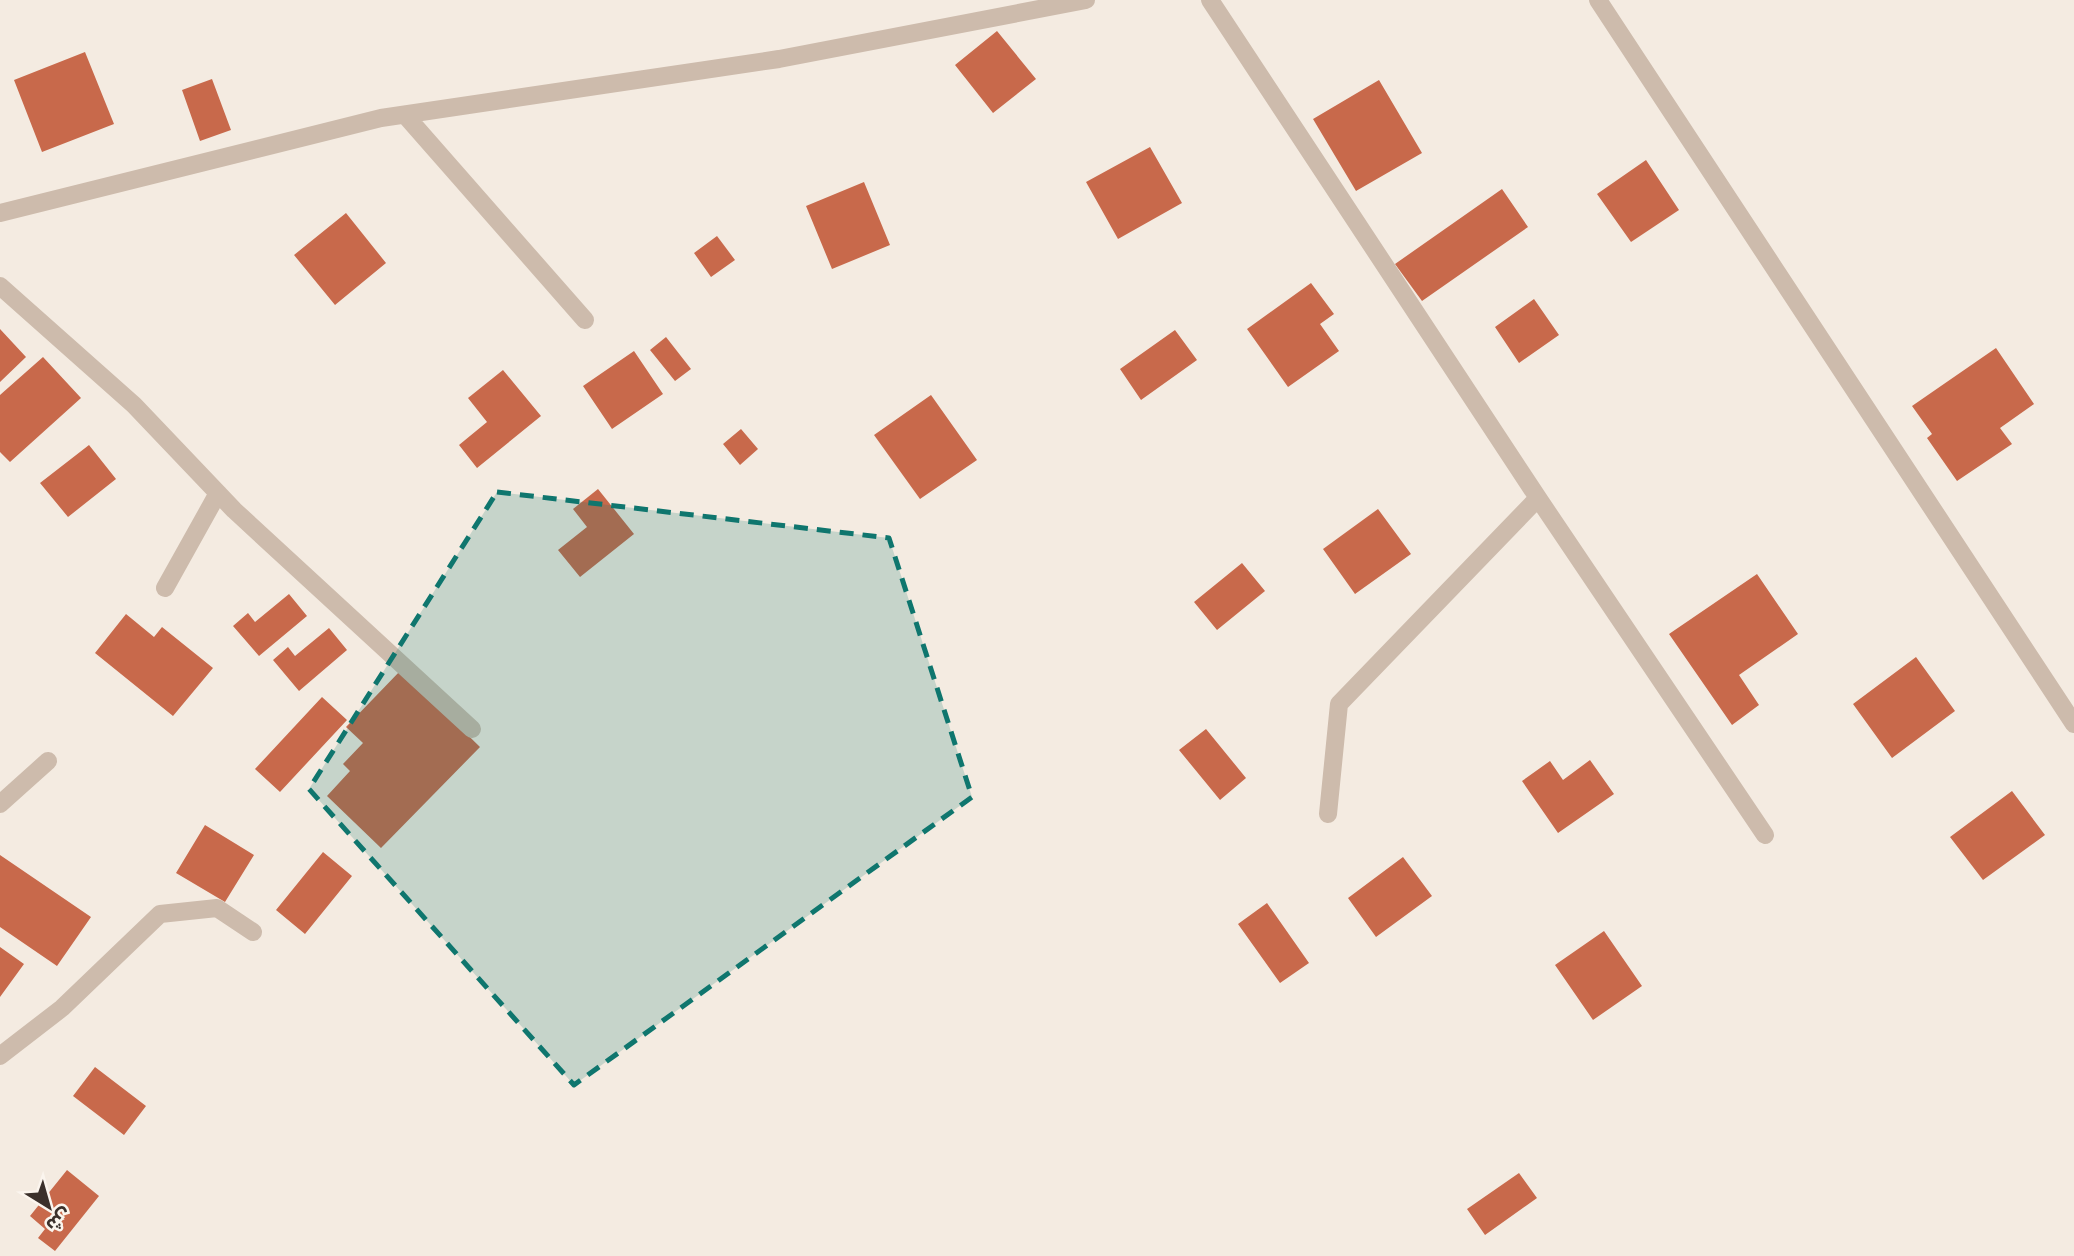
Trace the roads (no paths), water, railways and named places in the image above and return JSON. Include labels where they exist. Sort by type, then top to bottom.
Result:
[{"type":"street","points":[[0,213],[405,115],[779,59],[1086,0]]},
{"type":"street","points":[[1210,0],[1538,498],[1765,835]]},
{"type":"street","points":[[1598,0],[2074,724]]},
{"type":"street","points":[[405,115],[584,320]]},
{"type":"street","points":[[0,286],[134,405],[218,493],[472,729]]},
{"type":"street","points":[[165,588],[218,493]]},
{"type":"street","points":[[1328,814],[1339,704],[1538,498]]},
{"type":"street","points":[[0,804],[48,761]]},
{"type":"street","points":[[0,1056],[62,1008],[119,957],[160,914],[217,908],[253,932]]}]
